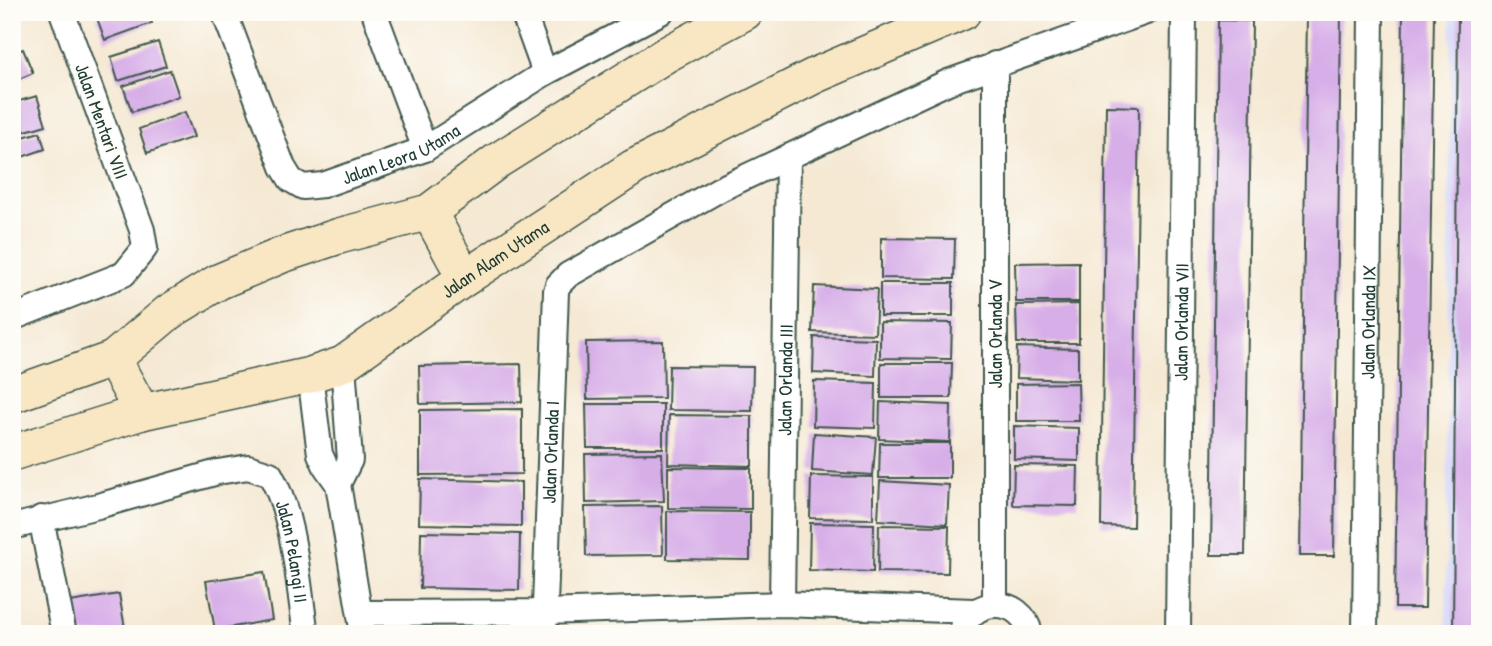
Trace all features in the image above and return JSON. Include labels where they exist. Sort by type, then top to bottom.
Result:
[{"type":"main road","name":"Jalan Alam Utama","points":[[12,453],[142,412],[343,364],[465,278],[634,167],[816,75],[963,12]]},
{"type":"main road","points":[[12,395],[113,359],[169,312],[218,282],[282,255],[339,236],[429,212],[509,154],[667,54],[741,13]]},
{"type":"main road","points":[[429,212],[465,278]]},
{"type":"main road","points":[[113,359],[142,412]]},
{"type":"street","name":"Jalan Mentari VIII","points":[[12,318],[124,274],[145,248],[142,230],[62,12]]},
{"type":"street","name":"Jalan Leora Utama","points":[[224,12],[276,151],[291,180],[303,187],[323,185],[425,149],[545,73],[661,12]]},
{"type":"street","points":[[374,12],[425,149]]},
{"type":"street","points":[[523,12],[545,73]]},
{"type":"street","points":[[788,157],[948,82],[1146,12]]},
{"type":"street","name":"Jalan Orlanda VII","points":[[1178,634],[1184,12]]},
{"type":"street","name":"Jalan Orlanda IX","points":[[1365,634],[1371,12]]},
{"type":"street","name":"Jalan Orlanda V","points":[[984,607],[995,64]]},
{"type":"street","name":"Jalan Orlanda I","points":[[545,623],[558,285],[568,275],[720,189],[788,157]]},
{"type":"street","name":"Jalan Orlanda III","points":[[782,604],[788,157]]},
{"type":"street","points":[[338,484],[350,460],[343,364]]},
{"type":"street","points":[[310,374],[320,454],[338,484],[361,623],[545,623],[782,604],[1006,605],[1024,618],[1030,634]]},
{"type":"street","name":"Jalan Pelangi II","points":[[41,518],[98,506],[218,472],[248,467],[270,474],[280,491],[287,516],[306,634]]},
{"type":"street","points":[[12,527],[41,518],[64,634]]},
{"type":"street","points":[[961,634],[966,620],[984,607]]},
{"type":"shaded area","points":[[1451,12],[1480,12],[1480,634],[1446,634]]},
{"type":"building","points":[[114,12],[148,12],[152,23],[105,40],[97,18]]},
{"type":"building","points":[[1307,12],[1341,12],[1334,556],[1300,556]]},
{"type":"building","points":[[1403,12],[1434,12],[1425,608],[1395,608]]},
{"type":"building","points":[[1458,12],[1480,12],[1480,634],[1453,634]]},
{"type":"building","points":[[1218,20],[1252,21],[1245,555],[1211,555]]},
{"type":"building","points":[[12,29],[18,44],[12,46]]},
{"type":"building","points":[[158,42],[166,66],[118,81],[111,57]]},
{"type":"building","points":[[23,49],[33,73],[12,82],[12,53]]},
{"type":"building","points":[[170,70],[179,96],[132,112],[123,86]]},
{"type":"building","points":[[37,96],[46,125],[12,135],[12,103]]},
{"type":"building","points":[[1106,106],[1139,107],[1133,527],[1101,526]]},
{"type":"building","points":[[185,112],[194,137],[147,153],[139,129]]},
{"type":"building","points":[[40,132],[45,149],[22,157],[16,139]]},
{"type":"building","points":[[881,238],[955,239],[954,279],[881,278]]},
{"type":"building","points":[[1079,262],[1079,302],[1016,302],[1015,263]]},
{"type":"building","points":[[880,283],[953,283],[953,316],[880,316]]},
{"type":"building","points":[[814,286],[877,289],[875,334],[812,332]]},
{"type":"building","points":[[1079,304],[1079,343],[1017,343],[1016,305]]},
{"type":"building","points":[[880,322],[952,323],[951,359],[880,358]]},
{"type":"building","points":[[814,337],[876,339],[875,376],[813,373]]},
{"type":"building","points":[[663,341],[664,398],[587,399],[586,342]]},
{"type":"building","points":[[1017,347],[1078,349],[1078,380],[1016,378]]},
{"type":"building","points":[[881,363],[952,363],[951,398],[881,398]]},
{"type":"building","points":[[521,364],[522,402],[420,404],[419,366]]},
{"type":"building","points":[[669,366],[753,367],[752,411],[668,410]]},
{"type":"building","points":[[814,381],[876,383],[875,428],[813,426]]},
{"type":"building","points":[[1078,383],[1079,421],[1016,421],[1016,384]]},
{"type":"building","points":[[880,402],[951,405],[950,442],[879,439]]},
{"type":"building","points":[[586,404],[663,404],[663,448],[587,448]]},
{"type":"building","points":[[522,409],[522,474],[420,475],[420,410]]},
{"type":"building","points":[[669,415],[752,416],[752,466],[668,464]]},
{"type":"building","points":[[1014,426],[1079,428],[1079,461],[1014,459]]},
{"type":"building","points":[[814,433],[876,437],[873,475],[812,471]]},
{"type":"building","points":[[880,443],[950,443],[950,478],[879,478]]},
{"type":"building","points":[[662,453],[664,501],[586,503],[585,454]]},
{"type":"building","points":[[1014,465],[1078,466],[1077,506],[1013,505]]},
{"type":"building","points":[[668,467],[751,468],[751,509],[668,508]]},
{"type":"building","points":[[811,476],[873,477],[873,519],[810,518]]},
{"type":"building","points":[[420,479],[521,482],[521,526],[419,524]]},
{"type":"building","points":[[880,481],[949,485],[947,524],[878,520]]},
{"type":"building","points":[[662,506],[663,555],[586,556],[585,507]]},
{"type":"building","points":[[667,511],[750,512],[750,560],[667,559]]},
{"type":"building","points":[[810,523],[874,524],[873,572],[809,570]]},
{"type":"building","points":[[879,525],[949,526],[948,573],[878,572]]},
{"type":"building","points":[[421,532],[520,534],[519,590],[420,588]]},
{"type":"building","points":[[264,572],[272,620],[215,630],[206,581]]},
{"type":"building","points":[[119,594],[126,634],[75,634],[70,602]]}]
